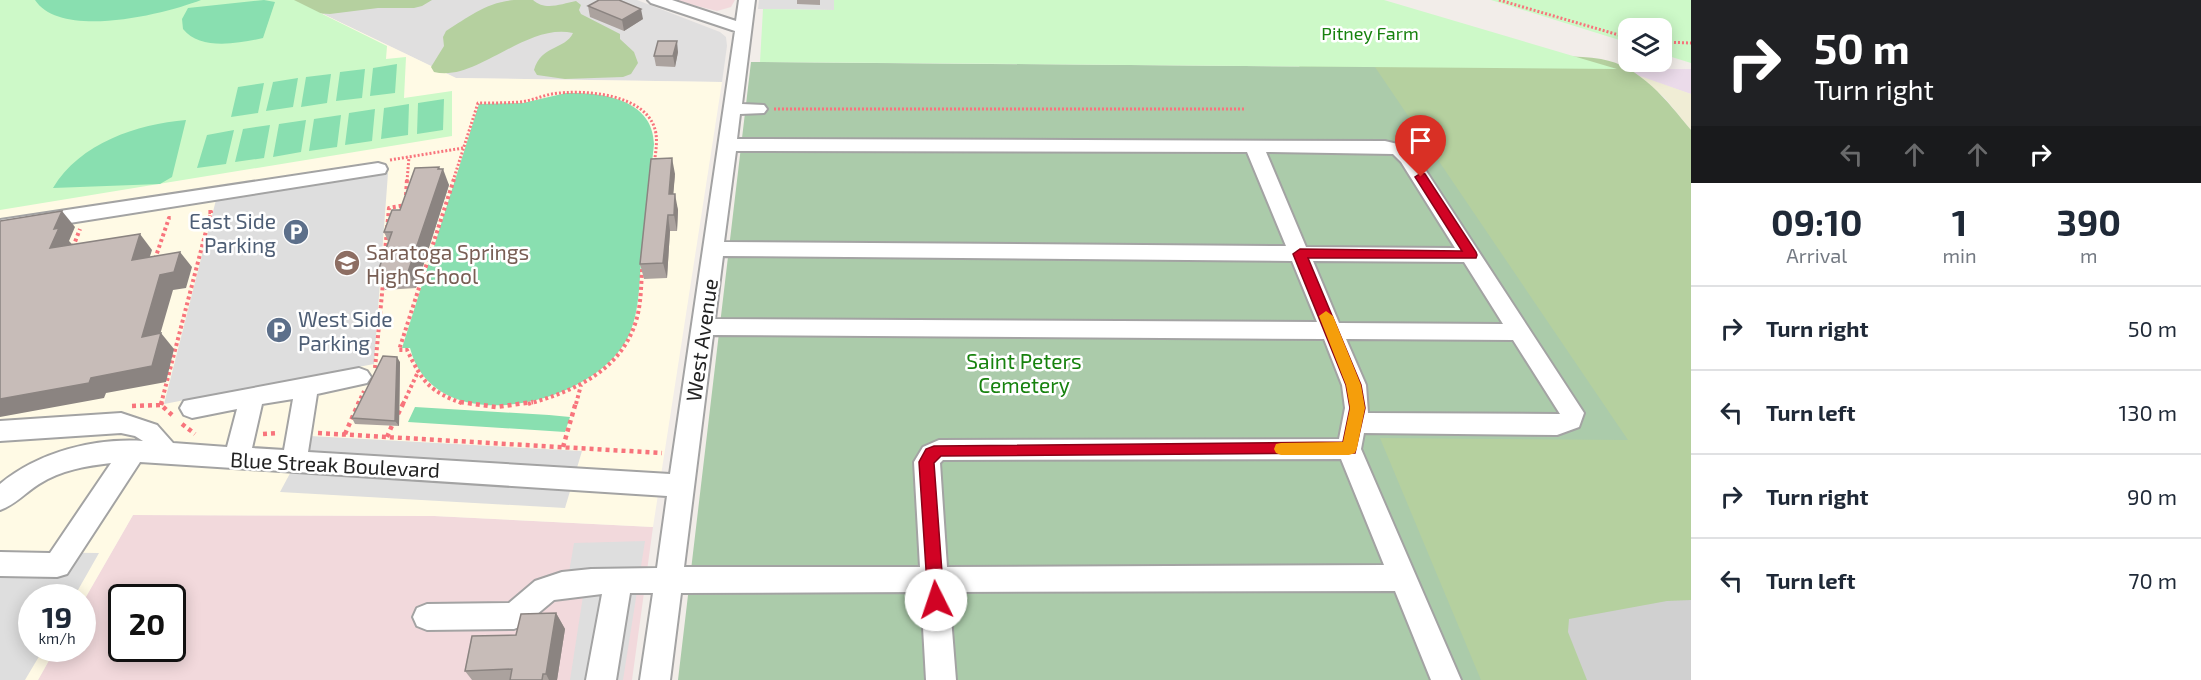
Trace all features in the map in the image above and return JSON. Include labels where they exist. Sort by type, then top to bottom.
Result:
[{"type":"street","points":[[656,0],[743,28]]},
{"type":"street","name":"West Avenue","points":[[655,680],[747,0]]},
{"type":"street","points":[[731,109],[758,109]]},
{"type":"street","points":[[727,145],[1385,147],[1399,150],[1408,158],[1569,406],[1570,420],[1565,423],[1356,423]]},
{"type":"street","points":[[1255,148],[1353,385],[1357,408],[1356,423],[1349,448],[1446,680]]},
{"type":"street","points":[[0,227],[383,164]]},
{"type":"street","points":[[713,249],[1471,255]]},
{"type":"street","points":[[703,327],[1521,332]]},
{"type":"street","points":[[192,408],[307,386],[366,378]]},
{"type":"street","points":[[294,462],[307,386]]},
{"type":"street","points":[[237,458],[252,396]]},
{"type":"street","points":[[0,431],[121,423],[141,427],[155,435],[166,454]]},
{"type":"street","points":[[942,680],[927,462],[932,454],[939,450],[1349,448]]},
{"type":"street","points":[[0,564],[57,565],[133,451]]},
{"type":"street","name":"Blue Streak Boulevard","points":[[0,499],[45,467],[77,456],[133,451],[682,486]]},
{"type":"street","points":[[427,616],[514,616],[534,597],[549,588],[569,583],[668,580],[1404,578]]},
{"type":"street","points":[[601,680],[618,582]]},
{"type":"path","points":[[1499,0],[1618,35]]},
{"type":"path","points":[[1672,42],[1691,43]]},
{"type":"path","points":[[596,93],[621,99],[641,110],[653,125],[656,144],[635,327],[619,354],[607,367],[581,385],[535,403],[494,407],[456,401],[440,394],[417,374],[407,350],[399,351],[478,103],[522,102],[551,94],[596,93]]},
{"type":"path","points":[[758,109],[1245,109]]},
{"type":"path","points":[[383,164],[463,148]]},
{"type":"path","points":[[385,256],[389,208],[406,205],[409,157]]},
{"type":"path","points":[[161,405],[211,212],[200,213]]},
{"type":"path","points":[[154,262],[169,218],[179,216]]},
{"type":"path","points":[[72,251],[82,223]]},
{"type":"path","points":[[76,241],[84,242]]},
{"type":"path","points":[[149,248],[159,246]]},
{"type":"path","points":[[186,265],[198,263]]},
{"type":"path","points":[[345,434],[366,378],[377,363],[383,280]]},
{"type":"path","points":[[387,437],[417,374]]},
{"type":"path","points":[[563,447],[581,385]]},
{"type":"path","points":[[259,435],[289,432]]},
{"type":"path","points":[[313,432],[662,453]]},
{"type":"shaded area","name":"Saratoga Springs High School","points":[[0,0],[294,0],[456,78],[722,82],[653,527],[434,516],[133,515],[93,584],[18,584],[18,662],[48,662],[38,680],[0,680]]},
{"type":"shaded area","points":[[294,0],[637,0],[720,32],[726,37],[722,82],[456,78]]},
{"type":"shaded area","points":[[673,0],[735,0],[731,7],[717,11]]},
{"type":"shaded area","points":[[759,0],[834,0],[834,10],[758,9]]},
{"type":"shaded area","points":[[1672,69],[1691,69],[1691,94],[1626,72],[1672,72]]},
{"type":"shaded area","points":[[1640,76],[1691,94],[1691,130],[1665,98]]},
{"type":"shaded area","points":[[388,173],[374,364],[164,404],[216,200]]},
{"type":"shaded area","points":[[310,436],[582,451],[565,508],[280,492]]},
{"type":"shaded area","points":[[133,515],[434,516],[653,527],[632,680],[38,680],[48,662],[96,662],[96,584],[93,584]]},
{"type":"shaded area","points":[[645,541],[623,680],[570,680],[583,596],[565,596],[574,543]]},
{"type":"shaded area","points":[[0,552],[99,553],[81,584],[18,584],[18,662],[36,662],[25,680],[0,680]]},
{"type":"shaded area","points":[[1691,596],[1691,680],[1481,680],[1455,617]]},
{"type":"green space","points":[[0,0],[294,0],[387,46],[386,59],[406,57],[404,98],[452,91],[452,136],[0,210]]},
{"type":"green space","points":[[35,0],[201,0],[140,17],[89,21],[67,19],[48,12]]},
{"type":"green space","points":[[264,0],[275,2],[263,38],[243,42],[210,43],[190,36],[183,29],[182,19],[188,8]]},
{"type":"green space","points":[[278,0],[432,0],[414,8],[378,8],[330,14],[313,13]]},
{"type":"green space","points":[[514,0],[533,0],[548,6],[576,1],[581,5],[579,10],[581,14],[620,34],[620,39],[634,52],[638,63],[631,74],[623,77],[565,79],[537,75],[534,70],[542,56],[565,42],[573,33],[555,32],[519,43],[467,69],[450,73],[434,72],[431,67],[444,46],[443,37],[446,31],[486,7]]},
{"type":"green space","name":"Pitney Farm","points":[[834,0],[1384,0],[1617,69],[760,62],[763,9],[834,10]]},
{"type":"green space","points":[[1491,0],[1691,0],[1691,63],[1672,57],[1672,18],[1618,18],[1618,40]]},
{"type":"green space","points":[[1564,56],[1601,59],[1618,64],[1618,72],[1634,72],[1641,77],[1652,86],[1691,130],[1691,600],[1667,601],[1569,619],[1568,632],[1587,680],[1455,680],[1403,549],[1298,70],[1300,65]]},
{"type":"green space","name":"Saint Peters Cemetery","points":[[751,62],[1375,67],[1628,440],[1380,438],[1481,680],[678,680]]},
{"type":"green space","points":[[397,64],[395,93],[370,96],[373,68]]},
{"type":"green space","points":[[365,69],[362,98],[336,101],[340,72]]},
{"type":"green space","points":[[331,74],[327,103],[301,107],[306,77]]},
{"type":"green space","points":[[298,78],[293,107],[266,111],[273,82]]},
{"type":"green space","points":[[264,83],[258,113],[231,117],[238,87]]},
{"type":"green space","points":[[566,93],[595,94],[623,101],[645,117],[651,129],[654,144],[638,302],[631,330],[627,339],[608,363],[581,382],[549,397],[514,404],[480,404],[449,396],[425,377],[410,348],[402,348],[479,104],[523,103]]},
{"type":"green space","points":[[444,99],[443,130],[417,134],[418,103]]},
{"type":"green space","points":[[409,104],[408,135],[381,139],[384,108]]},
{"type":"green space","points":[[375,109],[372,141],[345,145],[349,113]]},
{"type":"green space","points":[[341,115],[337,147],[309,151],[314,119]]},
{"type":"green space","points":[[186,120],[172,177],[160,184],[53,188],[64,172],[78,159],[111,139],[148,126]]},
{"type":"green space","points":[[306,120],[301,152],[273,157],[279,124]]},
{"type":"green space","points":[[270,125],[264,158],[235,162],[243,129]]},
{"type":"green space","points":[[234,130],[226,164],[197,168],[207,135]]},
{"type":"green space","points":[[415,407],[570,417],[565,432],[408,422]]},
{"type":"building","points":[[599,0],[619,0],[641,9],[622,20],[588,6]]},
{"type":"building","points":[[658,41],[677,41],[673,56],[654,56]]},
{"type":"building","points":[[672,158],[669,194],[675,194],[674,215],[668,215],[663,263],[640,264],[651,159]]},
{"type":"building","points":[[439,167],[438,169],[443,169],[408,272],[377,274],[392,232],[384,232],[392,210],[400,210],[415,168]]},
{"type":"building","points":[[62,211],[54,229],[59,228],[50,248],[140,234],[132,260],[180,252],[174,272],[160,275],[142,337],[161,333],[152,366],[91,378],[89,383],[0,399],[0,221]]},
{"type":"building","points":[[383,356],[397,357],[395,421],[352,418]]},
{"type":"building","points":[[556,613],[546,674],[543,674],[542,680],[510,680],[512,669],[465,671],[472,636],[516,635],[521,614]]},
{"type":"slow traffic","points":[[1281,449],[1349,448],[1356,426],[1357,408],[1353,385],[1326,316]]},
{"type":"place","name":"East Side Parking","points":[[296,232]]},
{"type":"place","name":"Saratoga Springs High School","points":[[347,263]]},
{"type":"place","name":"West Side Parking","points":[[279,330]]},
{"type":"route","points":[[936,600],[927,462],[932,454],[939,450],[1349,448],[1356,426],[1357,408],[1353,385],[1300,254],[1471,255],[1421,177]]}]
